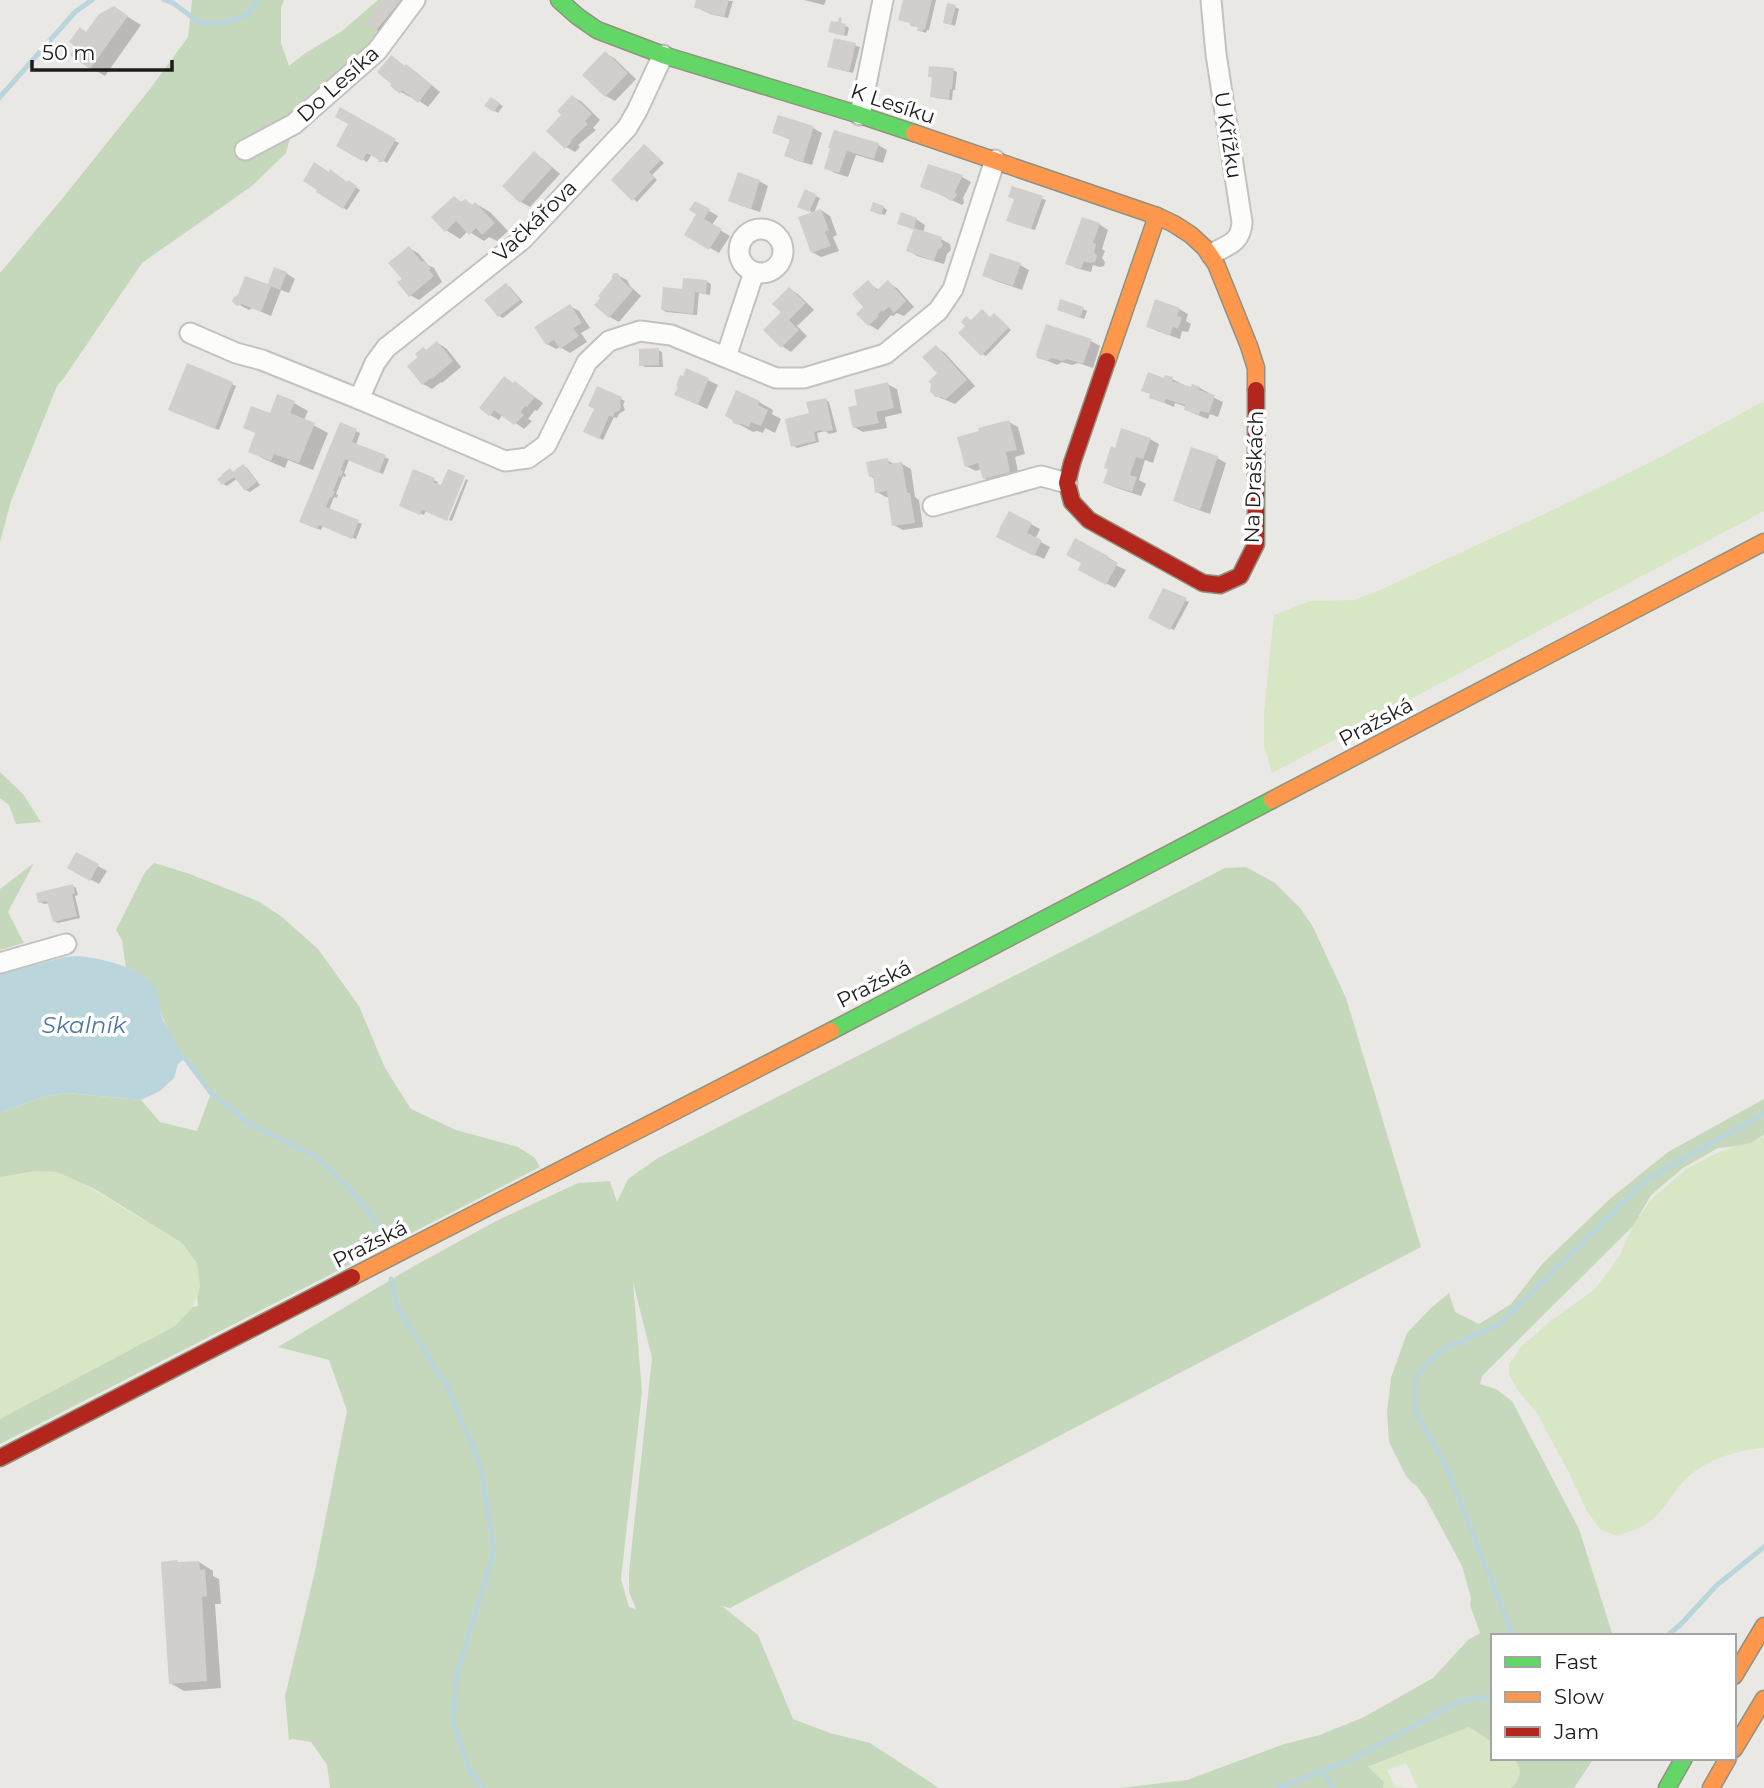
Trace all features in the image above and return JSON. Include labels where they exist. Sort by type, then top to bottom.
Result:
[{"type":"main road","name":"K Lesíku","points":[[559,0],[597,30],[663,55],[860,115],[1157,216],[1172,222],[1192,236],[1211,254]]},
{"type":"main road","points":[[1067,482],[1157,216]]},
{"type":"main road","name":"Na Draškách","points":[[1067,482],[1072,502],[1089,520],[1203,583],[1220,585],[1240,576],[1256,544],[1256,368],[1211,254]]},
{"type":"main road","name":"Pražská","points":[[0,1458],[915,987],[1764,542]]},
{"type":"main road","points":[[1736,1672],[1764,1626]]},
{"type":"main road","points":[[1736,1746],[1764,1699]]},
{"type":"main road","points":[[1667,1788],[1684,1760]]},
{"type":"main road","points":[[1713,1784],[1727,1760]]},
{"type":"street","name":"Do Lesíka","points":[[245,150],[294,124],[377,51],[415,0]]},
{"type":"street","points":[[860,115],[883,0]]},
{"type":"street","name":"U Křížku","points":[[1211,0],[1217,68],[1242,222],[1238,239],[1211,254]]},
{"type":"street","name":"Vačkářova","points":[[359,399],[375,363],[386,348],[523,239],[627,128],[638,111],[663,55]]},
{"type":"street","points":[[190,333],[359,399],[505,461],[528,458],[546,445],[587,362],[609,341],[640,331],[671,335],[776,378],[804,378],[885,354],[938,311],[953,289],[995,160]]},
{"type":"street","points":[[726,357],[754,272]]},
{"type":"street","points":[[933,506],[1041,476],[1067,482]]},
{"type":"street","points":[[0,963],[66,944]]},
{"type":"green space","points":[[192,0],[284,0],[281,8],[281,43],[289,66],[342,31],[378,0],[415,0],[294,124],[286,153],[252,186],[142,263],[57,386],[11,501],[0,542],[0,273],[150,89],[188,37]]},
{"type":"green space","points":[[1764,401],[1764,511],[1272,773],[1264,745],[1264,713],[1274,615],[1309,601],[1354,600],[1378,591],[1655,460]]},
{"type":"green space","points":[[0,772],[23,794],[41,822],[16,824],[9,805],[0,798]]},
{"type":"green space","points":[[34,863],[8,912],[24,943],[0,950],[0,889]]},
{"type":"green space","points":[[154,863],[258,901],[282,917],[318,949],[359,1006],[385,1068],[411,1109],[456,1130],[518,1147],[535,1158],[540,1167],[0,1444],[0,1419],[175,1326],[193,1307],[198,1306],[200,1286],[197,1263],[182,1243],[93,1188],[57,1172],[36,1171],[0,1177],[0,1113],[46,1096],[67,1093],[141,1100],[160,1122],[197,1131],[211,1093],[173,1038],[161,1013],[153,986],[145,977],[126,968],[122,940],[116,930],[145,872]]},
{"type":"green space","points":[[1246,867],[1275,883],[1300,908],[1312,925],[1346,998],[1421,1247],[730,1608],[722,1606],[758,1635],[793,1719],[830,1733],[870,1743],[939,1788],[330,1788],[327,1765],[311,1742],[289,1740],[285,1696],[315,1571],[347,1411],[329,1360],[278,1347],[414,1266],[498,1220],[578,1183],[610,1181],[617,1202],[628,1179],[658,1158],[1225,868]],"holes":[[[633,1282],[652,1358],[629,1572],[629,1592],[636,1609],[629,1607],[621,1579],[642,1392]]]},
{"type":"green space","points":[[1764,1099],[1764,1135],[1738,1146],[1718,1148],[1683,1168],[1651,1195],[1633,1226],[1482,1376],[1480,1384],[1496,1389],[1512,1401],[1579,1529],[1612,1634],[1491,1634],[1491,1742],[1469,1727],[1368,1767],[1384,1782],[1383,1788],[1120,1788],[1187,1780],[1284,1744],[1320,1735],[1364,1717],[1433,1678],[1468,1640],[1480,1633],[1470,1605],[1471,1598],[1462,1566],[1426,1499],[1406,1476],[1389,1442],[1387,1411],[1391,1378],[1407,1333],[1449,1293],[1455,1312],[1479,1324],[1511,1304],[1542,1264],[1611,1198],[1668,1152]]},
{"type":"green space","points":[[1764,1137],[1764,1448],[1732,1454],[1701,1467],[1684,1481],[1653,1519],[1641,1527],[1617,1536],[1600,1529],[1587,1511],[1537,1413],[1518,1391],[1509,1374],[1509,1364],[1521,1347],[1549,1322],[1595,1289],[1620,1255],[1634,1223],[1651,1200],[1685,1170],[1717,1153]]},
{"type":"green space","points":[[36,1171],[57,1172],[77,1180],[182,1243],[197,1263],[200,1286],[192,1309],[175,1326],[0,1419],[0,1177]]},
{"type":"green space","points":[[1469,1727],[1491,1742],[1491,1760],[1515,1761],[1521,1774],[1511,1788],[1418,1788],[1406,1763],[1387,1770],[1394,1786],[1405,1788],[1383,1788],[1384,1782],[1367,1768]]},
{"type":"green space","points":[[1514,1760],[1593,1760],[1574,1788],[1511,1788],[1520,1773]]},
{"type":"water","name":"Skalník","points":[[75,956],[96,958],[119,965],[141,974],[149,981],[157,992],[163,1020],[185,1058],[178,1064],[174,1078],[160,1091],[141,1100],[67,1093],[46,1096],[0,1113],[0,974]]},
{"type":"building","points":[[383,0],[401,0],[376,31],[365,23]]},
{"type":"building","points":[[696,0],[729,0],[724,17],[694,8]]},
{"type":"building","points":[[903,0],[932,0],[923,32],[917,31],[918,27],[910,26],[910,23],[898,20]]},
{"type":"building","points":[[947,3],[956,5],[951,25],[943,23]]},
{"type":"building","points":[[114,6],[128,16],[90,69],[70,55],[76,47],[69,42],[80,27],[86,32],[99,14]]},
{"type":"building","points":[[839,17],[842,18],[841,23],[846,24],[844,36],[828,32],[831,21],[838,22]]},
{"type":"building","points":[[834,38],[856,43],[849,72],[827,67]]},
{"type":"building","points":[[605,51],[628,73],[605,97],[582,75]]},
{"type":"building","points":[[391,55],[432,85],[418,103],[402,90],[400,94],[377,72]]},
{"type":"building","points":[[929,66],[954,68],[949,99],[930,97],[932,77],[928,77]]},
{"type":"building","points":[[572,95],[592,114],[585,121],[588,124],[565,149],[546,131],[561,115],[557,111]]},
{"type":"building","points":[[491,97],[500,103],[494,112],[484,106]]},
{"type":"building","points":[[340,107],[396,139],[383,162],[378,162],[379,160],[367,153],[362,161],[336,146],[348,124],[335,117]]},
{"type":"building","points":[[778,115],[814,126],[803,162],[784,156],[790,139],[772,133]]},
{"type":"building","points":[[834,130],[879,143],[874,159],[847,151],[839,173],[824,169]]},
{"type":"building","points":[[644,144],[661,160],[649,172],[655,177],[632,201],[611,180]]},
{"type":"building","points":[[534,151],[552,168],[520,203],[502,186]]},
{"type":"building","points":[[314,162],[357,186],[343,209],[303,181]]},
{"type":"building","points":[[928,164],[963,175],[955,192],[957,195],[951,201],[920,187]]},
{"type":"building","points":[[738,172],[760,180],[751,209],[728,201]]},
{"type":"building","points":[[1012,186],[1043,196],[1031,229],[1006,221],[1014,199],[1008,197]]},
{"type":"building","points":[[805,189],[817,195],[809,212],[797,207]]},
{"type":"building","points":[[454,196],[461,202],[465,199],[472,205],[475,202],[495,223],[482,235],[476,228],[469,235],[456,221],[445,232],[431,217]]},
{"type":"building","points":[[695,201],[710,209],[704,219],[722,229],[709,250],[684,235],[696,214],[689,210]]},
{"type":"building","points":[[873,202],[884,206],[881,215],[870,211]]},
{"type":"building","points":[[821,209],[829,230],[825,232],[831,246],[811,253],[798,217]]},
{"type":"building","points":[[901,212],[917,218],[913,229],[897,224]]},
{"type":"building","points":[[1082,217],[1100,223],[1093,243],[1096,244],[1095,262],[1084,261],[1081,269],[1065,264]]},
{"type":"building","points":[[914,228],[942,237],[943,244],[934,261],[906,251]]},
{"type":"building","points":[[409,246],[422,262],[431,268],[429,270],[434,276],[409,297],[397,282],[402,279],[388,263]]},
{"type":"building","points":[[990,253],[1021,263],[1013,286],[982,276]]},
{"type":"building","points":[[274,267],[287,272],[280,290],[271,286],[261,312],[242,304],[234,304],[232,301],[238,295],[245,276],[268,284]]},
{"type":"building","points":[[614,273],[618,273],[633,290],[609,318],[594,305]]},
{"type":"building","points":[[683,278],[707,280],[706,294],[695,292],[693,314],[661,310],[663,287],[682,289]]},
{"type":"building","points":[[868,280],[877,290],[888,280],[906,301],[894,313],[889,307],[883,312],[882,310],[868,326],[856,314],[863,307],[852,294]]},
{"type":"building","points":[[506,283],[520,300],[498,317],[484,300]]},
{"type":"building","points":[[789,287],[806,303],[789,320],[799,330],[781,348],[763,330],[781,312],[772,304]]},
{"type":"building","points":[[1060,299],[1084,307],[1080,318],[1057,310]]},
{"type":"building","points":[[1155,299],[1180,308],[1177,316],[1182,317],[1178,329],[1173,327],[1170,335],[1146,327]]},
{"type":"building","points":[[570,304],[582,323],[573,328],[579,336],[560,349],[554,340],[546,345],[534,327]]},
{"type":"building","points":[[982,309],[990,317],[994,313],[1009,327],[981,356],[958,333],[965,326],[961,322],[966,316],[971,320]]},
{"type":"building","points":[[1046,324],[1092,339],[1083,364],[1067,359],[1062,361],[1052,358],[1047,361],[1037,358]]},
{"type":"building","points":[[437,341],[453,361],[422,385],[407,366],[418,357],[415,354],[423,347],[426,350]]},
{"type":"building","points":[[936,345],[967,380],[945,400],[935,397],[930,391],[931,384],[928,382],[937,373],[922,357]]},
{"type":"building","points":[[659,348],[659,365],[639,366],[639,349]]},
{"type":"building","points":[[187,363],[233,382],[215,429],[168,410]]},
{"type":"building","points":[[686,368],[709,378],[698,405],[674,395],[680,375],[683,376]]},
{"type":"building","points":[[1148,372],[1164,378],[1165,375],[1173,377],[1172,381],[1191,387],[1192,384],[1200,387],[1199,390],[1215,395],[1209,413],[1200,411],[1199,415],[1184,410],[1185,405],[1166,399],[1164,403],[1149,398],[1150,394],[1141,391]]},
{"type":"building","points":[[504,376],[535,397],[525,406],[521,412],[524,415],[514,425],[494,410],[489,416],[479,408]]},
{"type":"building","points":[[888,382],[894,408],[876,412],[879,423],[853,428],[848,407],[857,405],[854,390]]},
{"type":"building","points":[[597,386],[622,397],[619,411],[615,412],[613,417],[609,416],[599,439],[583,432],[594,409],[588,406]]},
{"type":"building","points":[[736,390],[760,401],[758,405],[768,410],[761,426],[751,422],[749,427],[738,425],[725,416]]},
{"type":"building","points":[[277,394],[295,401],[290,413],[315,423],[299,463],[274,454],[271,461],[248,452],[255,433],[243,428],[251,406],[270,413]]},
{"type":"building","points":[[826,398],[833,430],[814,432],[816,441],[791,447],[785,419],[809,413],[806,402]]},
{"type":"building","points":[[1009,420],[1017,450],[1006,452],[1010,472],[983,479],[978,463],[965,467],[957,437]]},
{"type":"building","points":[[340,422],[357,429],[352,442],[386,455],[379,473],[345,459],[341,477],[339,476],[335,491],[326,507],[359,520],[352,539],[319,525],[317,529],[299,522]]},
{"type":"building","points":[[1121,428],[1151,438],[1143,459],[1136,457],[1130,475],[1137,477],[1132,492],[1103,483],[1108,469],[1104,468],[1111,446],[1115,448]]},
{"type":"building","points":[[1191,447],[1218,456],[1200,510],[1173,501]]},
{"type":"building","points":[[888,458],[889,464],[902,462],[915,523],[892,526],[887,491],[875,493],[873,476],[869,477],[866,462]]},
{"type":"building","points":[[243,464],[257,482],[245,491],[234,477],[222,485],[217,479],[230,468],[233,472]]},
{"type":"building","points":[[413,469],[435,478],[433,482],[441,485],[448,469],[465,476],[447,521],[422,510],[420,515],[399,506]]},
{"type":"building","points":[[1009,511],[1032,523],[1027,533],[1042,540],[1034,556],[996,537]]},
{"type":"building","points":[[1075,538],[1118,563],[1106,585],[1078,570],[1081,563],[1066,555]]},
{"type":"building","points":[[1163,588],[1187,598],[1170,630],[1148,618]]},
{"type":"building","points":[[76,852],[99,864],[90,881],[67,868]]},
{"type":"building","points":[[73,884],[75,893],[72,894],[77,916],[53,922],[47,901],[38,903],[36,893]]},
{"type":"building","points":[[199,1561],[200,1570],[205,1569],[207,1596],[202,1597],[207,1681],[169,1684],[161,1562]]},
{"type":"waterway","points":[[0,97],[75,12],[92,0]]},
{"type":"waterway","points":[[164,0],[173,3],[200,23],[223,23],[245,16],[259,0]]},
{"type":"waterway","points":[[179,1054],[185,1058],[211,1093],[248,1123],[317,1157],[349,1188],[383,1234]]},
{"type":"waterway","points":[[1512,1634],[1447,1468],[1415,1411],[1416,1378],[1442,1350],[1500,1324],[1646,1180],[1764,1114]]},
{"type":"waterway","points":[[391,1279],[398,1308],[448,1388],[481,1467],[494,1551],[457,1674],[453,1721],[469,1770],[484,1788]]},
{"type":"waterway","points":[[1669,1634],[1717,1585],[1764,1547]]},
{"type":"waterway","points":[[1278,1788],[1350,1760],[1458,1702],[1491,1696]]},
{"type":"waterway","points":[[1322,1772],[1334,1788]]},
{"type":"traffic: fast","points":[[559,0],[597,30],[663,55],[914,133]]},
{"type":"traffic: fast","points":[[831,1031],[1272,800]]},
{"type":"traffic: fast","points":[[1667,1788],[1683,1760]]},
{"type":"traffic: slow","points":[[914,133],[1157,216],[1191,235],[1205,248],[1216,264],[1256,368],[1256,390]]},
{"type":"traffic: slow","points":[[1107,361],[1157,216]]},
{"type":"traffic: slow","points":[[1272,800],[1764,542]]},
{"type":"traffic: slow","points":[[352,1277],[831,1031]]},
{"type":"traffic: slow","points":[[1736,1673],[1764,1626]]},
{"type":"traffic: slow","points":[[1736,1746],[1764,1699]]},
{"type":"traffic: slow","points":[[1711,1788],[1727,1760]]},
{"type":"traffic: jam","points":[[1107,361],[1067,483],[1072,502],[1089,520],[1203,583],[1220,585],[1240,576],[1256,544],[1256,390]]},
{"type":"traffic: jam","points":[[0,1458],[352,1277]]}]
